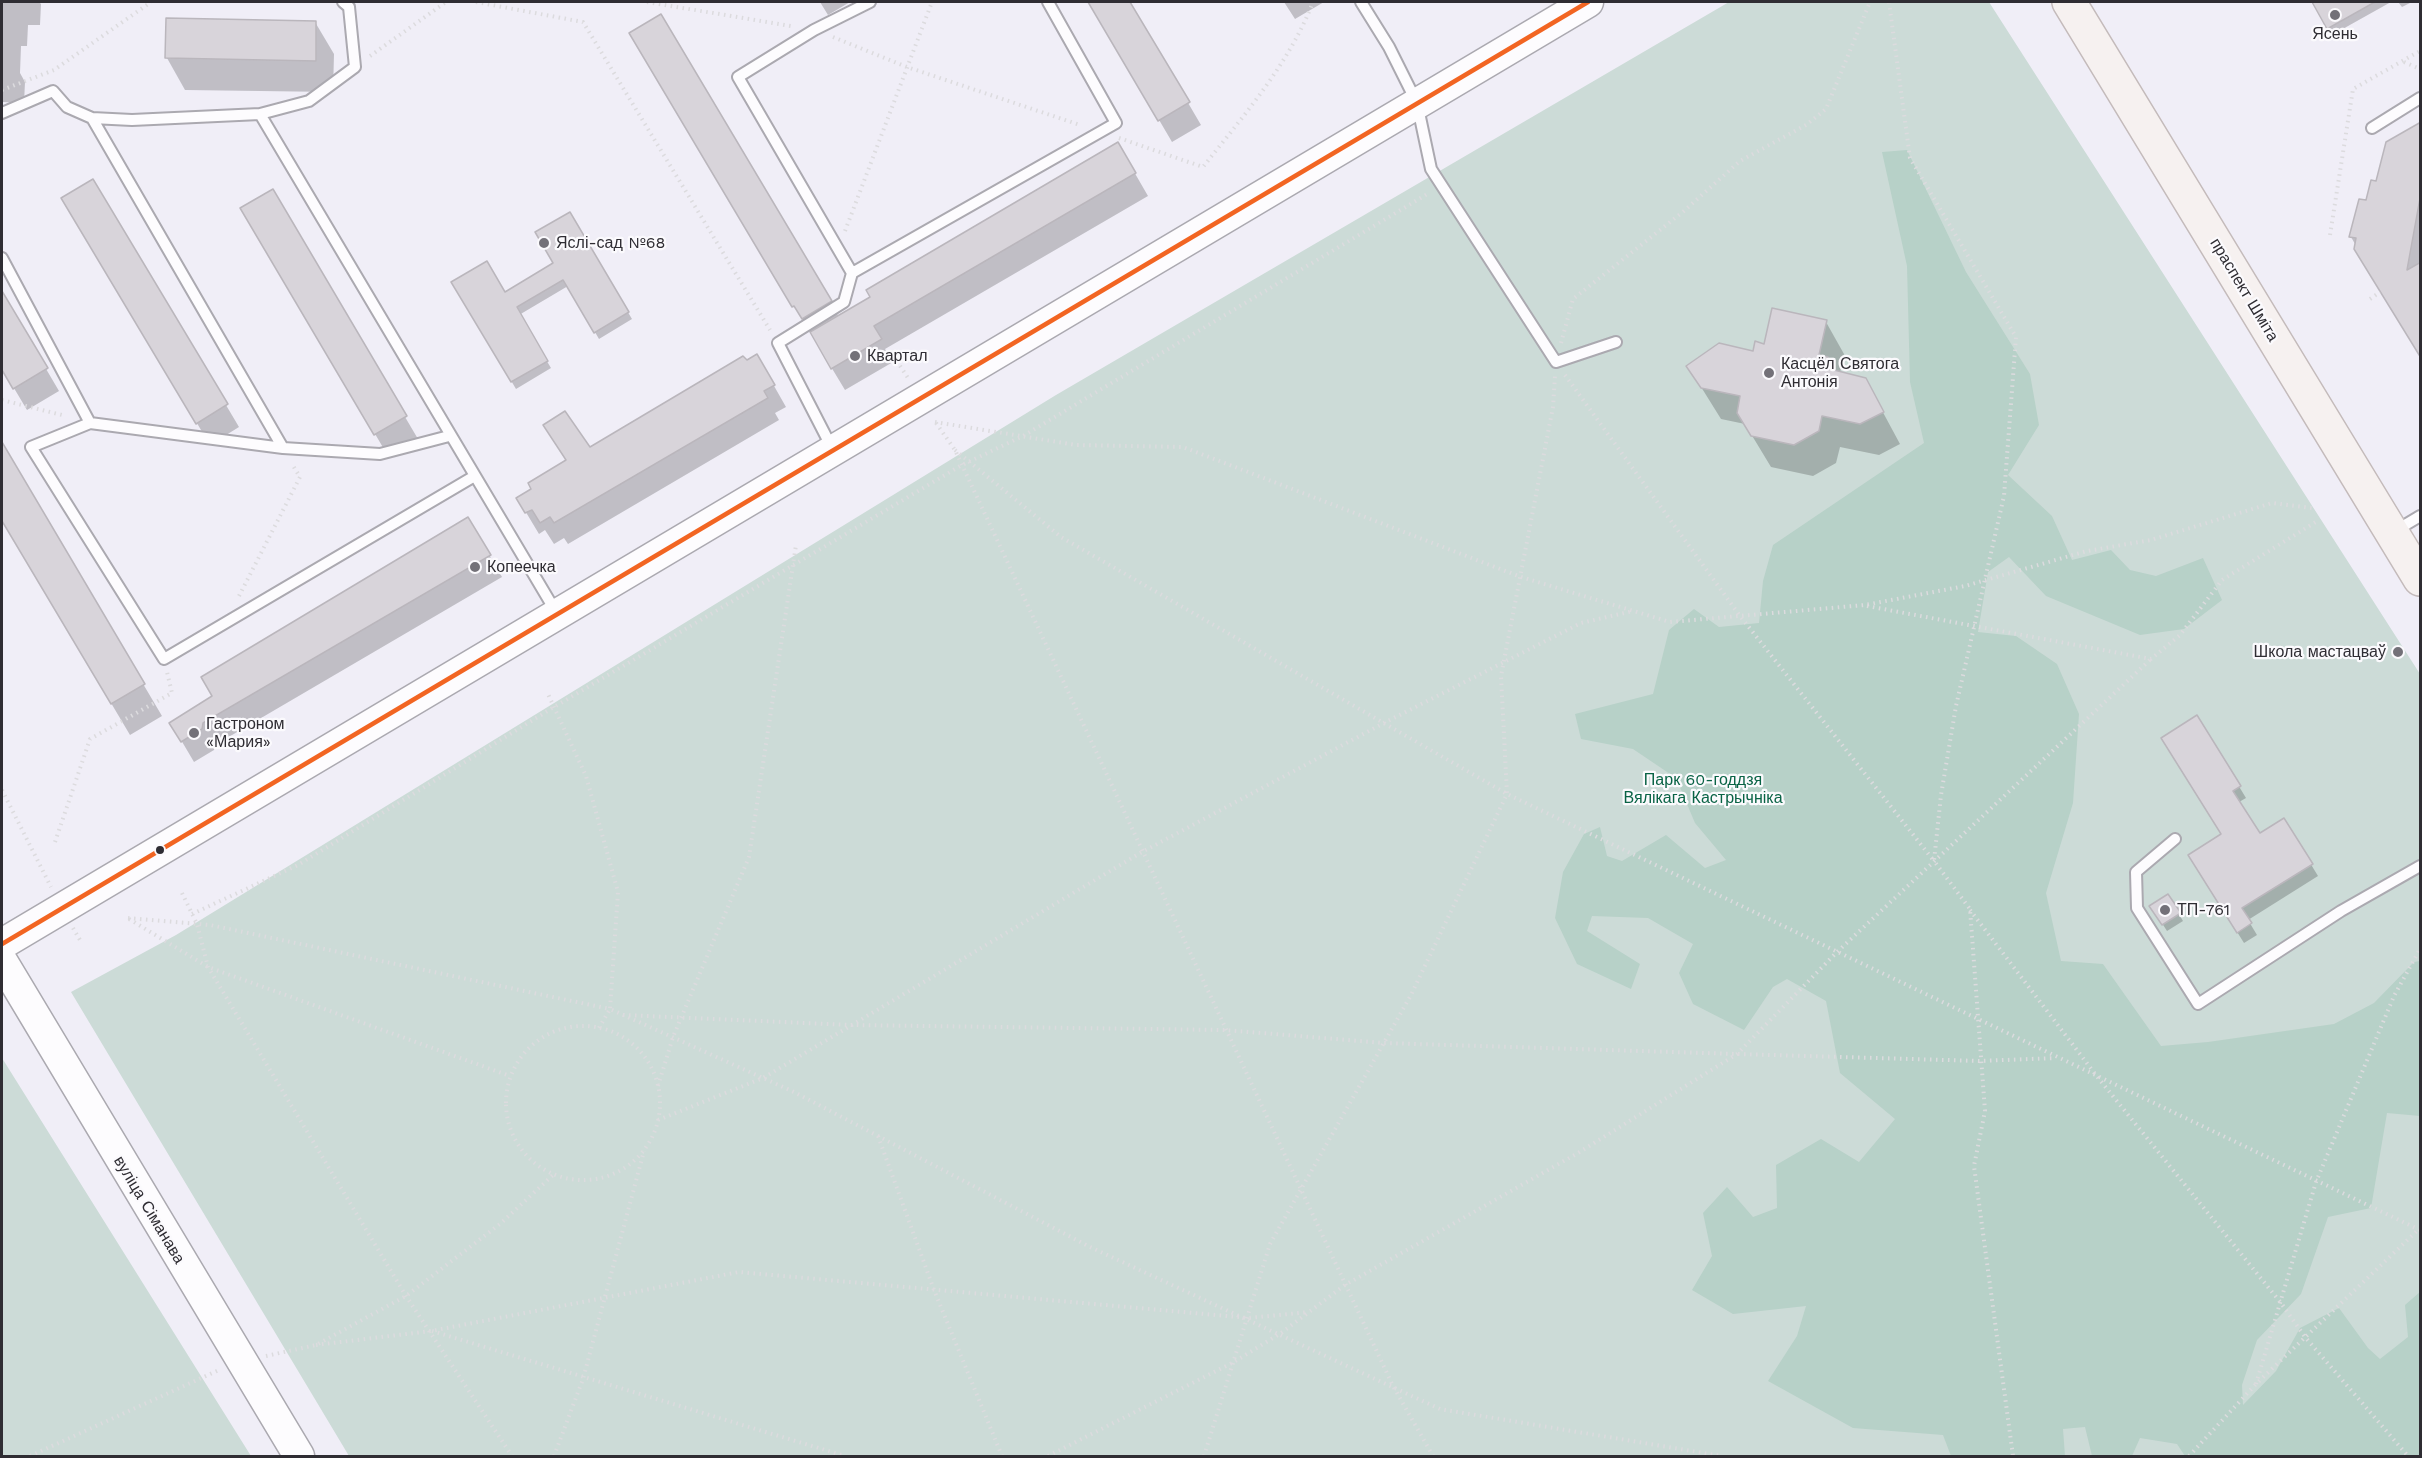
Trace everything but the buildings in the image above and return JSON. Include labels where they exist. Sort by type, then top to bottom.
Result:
[{"type":"main road","points":[[2,944],[1588,2]]},
{"type":"main road","name":"праспект Шміта","points":[[2069,2],[2421,579]]},
{"type":"main road","name":"вуліца Сіманава","points":[[2,962],[299,1456]]},
{"type":"lane","points":[[2,113],[53,91],[67,107],[92,118],[132,120],[260,114],[309,101],[355,67],[349,8],[343,2]]},
{"type":"lane","points":[[852,273],[738,78],[814,30],[870,2]]},
{"type":"lane","points":[[833,451],[778,343],[844,302],[852,273],[1116,123],[1048,2]]},
{"type":"lane","points":[[1361,2],[1389,47],[1417,103],[1431,169],[1440,186],[1556,363],[1616,342]]},
{"type":"lane","points":[[2372,128],[2421,98]]},
{"type":"lane","points":[[260,114],[473,477],[528,562],[557,615]]},
{"type":"lane","points":[[92,118],[283,448]]},
{"type":"lane","points":[[2,258],[90,423]]},
{"type":"lane","points":[[449,436],[380,454],[283,448],[90,423],[31,447],[164,659],[473,477]]},
{"type":"lane","points":[[2392,532],[2421,516]]},
{"type":"lane","points":[[2175,839],[2136,872],[2137,908],[2198,1004],[2341,912],[2421,866]]},
{"type":"path","points":[[2,90],[54,70],[151,2]]},
{"type":"path","points":[[355,67],[446,2]]},
{"type":"path","points":[[476,2],[584,22],[778,343]]},
{"type":"path","points":[[647,2],[814,30],[907,67],[1203,167],[1275,74],[1304,25],[1313,2]]},
{"type":"path","points":[[838,249],[932,2]]},
{"type":"path","points":[[1204,1456],[1249,1318],[1270,1244],[1411,995],[1507,794],[1501,676],[1553,407],[1556,363],[1573,299],[1684,211],[1740,161],[1806,125],[1826,109],[1870,2]]},
{"type":"path","points":[[1889,2],[1910,158],[2016,337],[2004,496],[1956,706],[1941,795],[1934,861]]},
{"type":"path","points":[[2403,61],[2421,69]]},
{"type":"path","points":[[192,914],[298,865],[554,707],[962,465],[971,463],[1023,436],[1440,186]]},
{"type":"path","points":[[2370,299],[2380,292]]},
{"type":"path","points":[[890,351],[914,386]]},
{"type":"path","points":[[1556,363],[1740,616],[1934,861],[2099,1078],[2281,1303],[2305,1337],[2408,1456]]},
{"type":"path","points":[[2,400],[90,423]]},
{"type":"path","points":[[1433,1456],[1394,1386],[1300,1191],[955,450],[935,422],[1076,445],[1183,447],[1521,577],[1670,622],[1865,605],[1985,581],[2087,550],[2151,540],[2272,503],[2312,508]]},
{"type":"path","points":[[226,623],[300,477],[283,448]]},
{"type":"path","points":[[955,450],[1061,537],[1507,794],[2316,1182],[2420,1229],[2256,1384],[2190,1456]]},
{"type":"path","points":[[1048,1456],[1234,1362],[1281,1333],[1345,1285],[1578,1154],[1737,1054],[1837,952],[2151,659],[2180,635],[2222,580],[2319,520]]},
{"type":"path","points":[[554,1456],[583,1379],[602,1300],[644,1150],[658,1120],[658,1086],[673,1037],[749,857],[796,545]]},
{"type":"path","points":[[1865,605],[2151,659]]},
{"type":"path","points":[[658,1120],[763,1078],[1142,852],[1384,723],[1581,623],[1634,611]]},
{"type":"path","points":[[55,842],[90,739],[172,693],[164,659]]},
{"type":"path","points":[[547,692],[586,776],[618,892],[610,1009],[599,1028]]},
{"type":"path","points":[[2,790],[80,940]]},
{"type":"path","points":[[182,893],[197,924],[208,967],[406,1296],[512,1456]]},
{"type":"path","points":[[1970,909],[1985,1112],[1974,1166],[2013,1456]]},
{"type":"path","points":[[510,1076],[208,967],[128,918],[197,924],[610,1009],[763,1078],[1090,1247],[1249,1318],[1440,1409],[1722,1456]]},
{"type":"path","points":[[2256,1384],[2316,1182],[2394,996],[2421,949]]},
{"type":"path","points":[[623,1015],[851,1025],[1225,1030],[1384,1043],[1737,1054],[1980,1061],[2057,1058]]},
{"type":"path","points":[[644,1150],[632,1162],[603,1178],[586,1180],[553,1174],[525,1155],[509,1126],[506,1110],[510,1076],[527,1050],[539,1040],[567,1028],[599,1028],[613,1032],[637,1049],[650,1066],[658,1086]]},
{"type":"path","points":[[878,1136],[934,1290],[1002,1456]]},
{"type":"path","points":[[316,1345],[406,1296],[500,1224],[553,1174]]},
{"type":"path","points":[[30,1456],[240,1361],[316,1345],[431,1331],[739,1272],[1249,1318],[1309,1312]]},
{"type":"path","points":[[431,1331],[583,1379],[845,1456]]},
{"type":"green space","name":"Парк 60-годдзя Вялікага Кастрычніка","points":[[1729,2],[1989,2],[2420,674],[2420,1456],[349,1456],[71,992],[176,935],[1056,395]]},
{"type":"green space","points":[[1907,150],[1966,272],[2030,374],[2039,425],[2008,475],[2052,516],[2072,560],[2111,550],[2130,570],[2156,576],[2203,558],[2222,600],[2184,629],[2140,635],[2046,596],[2009,557],[1988,572],[1978,632],[2016,636],[2057,664],[2079,714],[2073,803],[2046,893],[2061,961],[2103,964],[2161,1046],[2208,1042],[2334,1024],[2374,1003],[2414,962],[2420,961],[2420,1116],[2387,1113],[2371,1208],[2328,1217],[2301,1294],[2257,1340],[2242,1385],[2243,1405],[2276,1371],[2300,1328],[2339,1308],[2368,1348],[2380,1359],[2408,1337],[2405,1305],[2420,1292],[2420,1456],[2185,1456],[2177,1444],[2140,1438],[2132,1456],[2092,1456],[2085,1427],[2063,1429],[2065,1456],[1951,1456],[1943,1435],[1853,1428],[1768,1381],[1797,1336],[1806,1306],[1733,1314],[1692,1290],[1712,1256],[1703,1213],[1727,1187],[1753,1217],[1777,1208],[1776,1165],[1821,1139],[1859,1162],[1895,1119],[1840,1073],[1826,1001],[1787,979],[1773,987],[1744,1030],[1693,1004],[1679,973],[1693,944],[1648,918],[1592,916],[1587,931],[1640,964],[1631,989],[1577,964],[1555,918],[1563,872],[1584,834],[1600,827],[1607,856],[1622,861],[1666,835],[1705,868],[1726,860],[1695,823],[1676,778],[1633,749],[1581,739],[1575,714],[1653,694],[1669,630],[1694,609],[1719,627],[1759,623],[1763,581],[1773,545],[1924,443],[1910,382],[1907,266],[1882,152]]},
{"type":"green space","points":[[2,1058],[251,1456],[2,1456]]},
{"type":"transit line","points":[[2,944],[1588,2]]},
{"type":"place","name":"Ясень","points":[[2335,15]]},
{"type":"place","name":"Яслі-сад №68","points":[[544,243]]},
{"type":"place","name":"Квартал","points":[[855,356]]},
{"type":"place","name":"Касцёл Святога Антонія","points":[[1769,373]]},
{"type":"place","name":"Копеечка","points":[[475,567]]},
{"type":"place","name":"Школа мастацваў","points":[[2398,652]]},
{"type":"place","name":"Гастроном «Мария»","points":[[194,733]]},
{"type":"place","name":"ТП-761","points":[[2165,910]]}]
